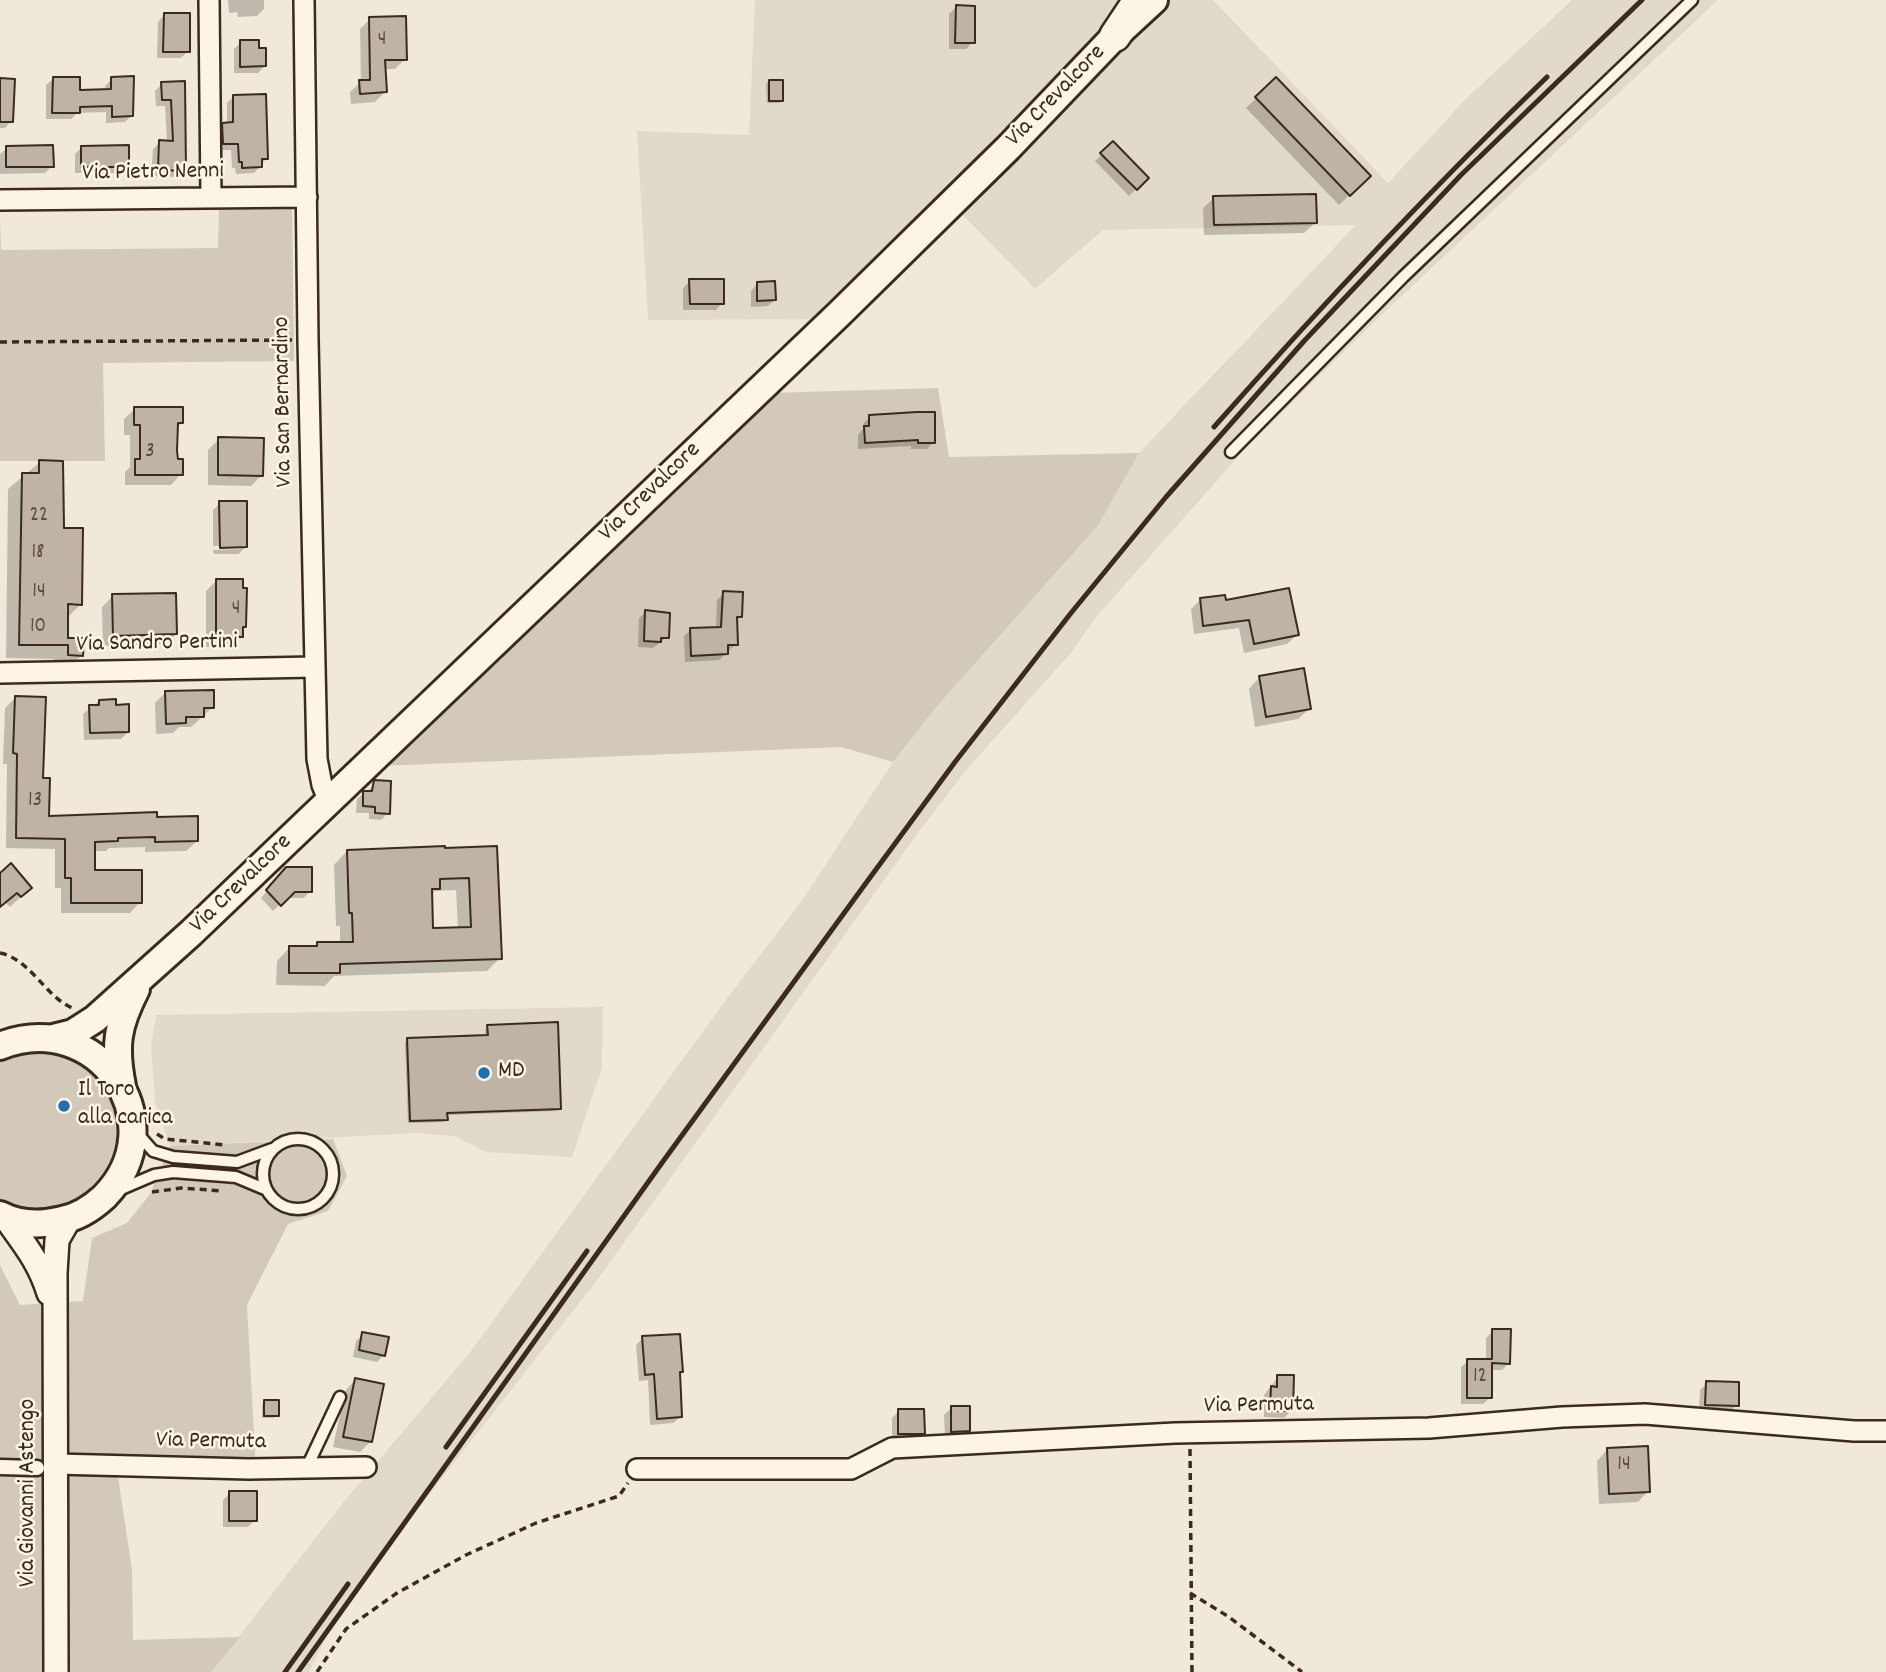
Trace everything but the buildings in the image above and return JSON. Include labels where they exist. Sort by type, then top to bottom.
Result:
[{"type":"main road","points":[[1115,36],[1139,0]]},
{"type":"main road","name":"Via Crevalcore","points":[[53,1038],[72,1032],[95,1019],[329,802],[838,315],[1154,0]]},
{"type":"main road","name":"Via Crevalcore","points":[[2,1216],[37,1223],[69,1219],[97,1203],[112,1189],[123,1171],[130,1151],[144,1129],[130,1110],[116,1059],[119,1032],[126,1009],[142,978]]},
{"type":"main road","name":"Via Crevalcore","points":[[6,1038],[53,1038],[75,1044],[95,1055],[111,1071],[123,1090]]},
{"type":"street","points":[[209,0],[211,198]]},
{"type":"street","name":"Via San Bernardino","points":[[304,0],[308,340],[318,768],[329,802]]},
{"type":"street","name":"Via Pietro Nenni","points":[[0,200],[307,197]]},
{"type":"street","name":"Via Sandro Pertini","points":[[0,673],[315,667]]},
{"type":"street","name":"Via Giovanni Astengo","points":[[2,1216],[40,1266],[54,1313]]},
{"type":"street","name":"Via Giovanni Astengo","points":[[55,1672],[46,1466],[57,1240],[69,1219]]},
{"type":"street","name":"Via Permuta","points":[[637,1469],[851,1469],[892,1448],[1190,1433],[1429,1428],[1562,1417],[1644,1414],[1854,1432],[1886,1432]]},
{"type":"street","name":"Via Permuta","points":[[0,1467],[366,1467]]},
{"type":"lane","points":[[1231,452],[1402,277],[1692,0]]},
{"type":"lane","points":[[144,1129],[153,1151],[173,1157],[237,1162],[286,1141],[297,1138],[309,1140],[320,1146],[332,1164],[332,1184],[321,1201],[302,1209],[282,1205],[273,1199],[263,1178],[268,1155],[276,1147]]},
{"type":"lane","points":[[97,1203],[142,1179],[173,1171],[236,1177],[267,1190]]},
{"type":"lane","points":[[307,1468],[340,1397]]},
{"type":"path","points":[[0,342],[308,340]]},
{"type":"path","points":[[0,953],[22,964],[71,1008],[81,1007]]},
{"type":"path","points":[[144,1129],[165,1139],[226,1145]]},
{"type":"path","points":[[142,1195],[162,1189],[181,1188],[223,1192]]},
{"type":"path","points":[[1190,1433],[1192,1672]]},
{"type":"path","points":[[317,1672],[346,1629],[397,1593],[466,1555],[536,1523],[619,1496]]},
{"type":"path","points":[[1190,1592],[1229,1617],[1302,1672]]},
{"type":"shaded area","points":[[755,0],[1213,0],[1388,183],[1465,100],[1572,0],[1718,0],[1376,320],[1244,450],[1097,616],[1070,654],[967,769],[917,834],[595,1283],[409,1520],[330,1629],[309,1672],[211,1672],[346,1499],[471,1351],[728,997],[801,902],[893,762],[938,705],[1099,524],[1139,453],[1356,225],[1103,230],[1035,289],[961,213],[845,319],[648,320],[637,131],[749,135]]},
{"type":"shaded area","points":[[219,209],[292,209],[294,361],[103,363],[105,461],[0,461],[0,218],[1,250],[218,248]]},
{"type":"shaded area","points":[[938,388],[949,457],[1139,453],[1099,524],[938,705],[893,762],[841,747],[357,767],[532,590],[736,394]]},
{"type":"shaded area","points":[[603,1007],[602,1068],[572,1157],[486,1152],[454,1136],[417,1133],[170,1146],[155,1101],[151,1045],[156,1015]]},
{"type":"shaded area","points":[[55,1050],[85,1064],[107,1089],[117,1117],[115,1145],[104,1171],[86,1192],[61,1205],[32,1208],[0,1199],[0,1058],[10,1053]]},
{"type":"shaded area","points":[[333,1139],[347,1176],[328,1211],[288,1224],[247,1305],[256,1472],[118,1477],[132,1570],[133,1640],[240,1637],[211,1672],[0,1672],[0,1265],[20,1305],[83,1301],[92,1238],[127,1223],[150,1194],[170,1146]]},
{"type":"railway","points":[[298,1672],[664,1160],[866,883],[955,762],[1071,613],[1166,497],[1305,340],[1461,175],[1642,0]]},
{"type":"railway","points":[[1214,427],[1377,249],[1547,77]]},
{"type":"railway","points":[[446,1447],[587,1251]]},
{"type":"railway","points":[[285,1672],[348,1584]]},
{"type":"place","name":"MD","points":[[484,1073]]},
{"type":"place","name":"Il Toro alla carica","points":[[64,1106]]}]
